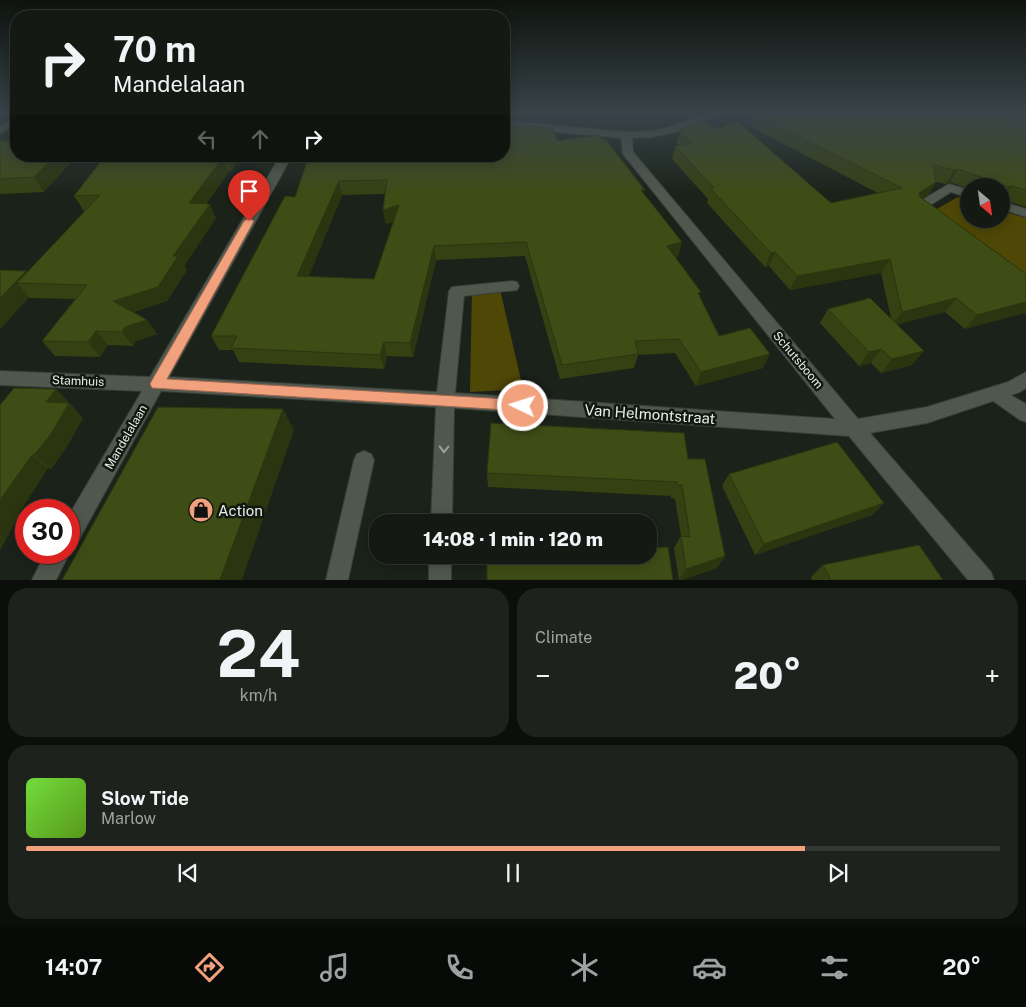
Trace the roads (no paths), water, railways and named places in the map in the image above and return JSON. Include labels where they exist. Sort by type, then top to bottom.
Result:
[{"type":"street","name":"Schutsboom","points":[[626,141],[626,152],[854,428],[983,580]]},
{"type":"street","name":"Mandelalaan","points":[[80,517],[283,162]]},
{"type":"street","points":[[933,220],[918,208],[949,188],[960,191]]},
{"type":"street","points":[[1010,208],[1026,213]]},
{"type":"street","points":[[441,514],[445,400],[457,291],[512,286]]},
{"type":"street","name":"Stamhuis","points":[[0,378],[157,384]]},
{"type":"street","name":"Van Helmontstraat","points":[[157,384],[445,400],[854,428],[927,415],[1014,387],[1026,379]]},
{"type":"street","points":[[995,393],[1026,414]]},
{"type":"street","points":[[337,580],[364,460]]},
{"type":"street","points":[[43,580],[52,564]]},
{"type":"street","points":[[440,564],[440,580]]},
{"type":"place","name":"Action","points":[[201,510]]}]
